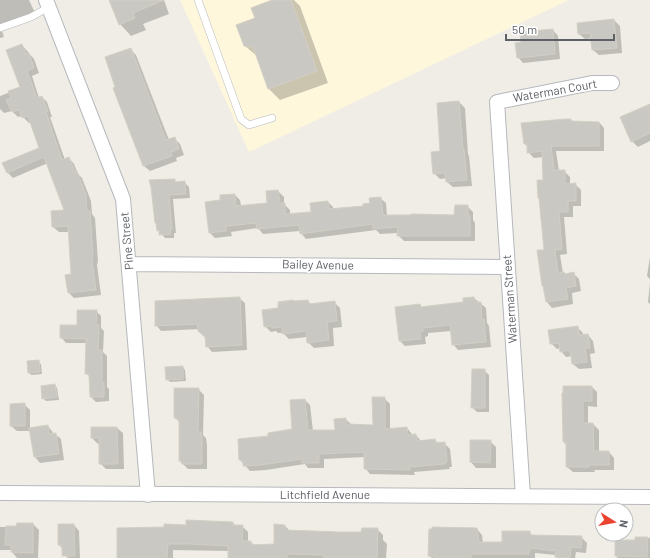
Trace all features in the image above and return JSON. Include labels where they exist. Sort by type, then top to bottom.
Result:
[{"type":"street","name":"Pine Street","points":[[48,4],[123,199],[148,495]]},
{"type":"street","name":"Waterman Court","points":[[497,102],[592,83],[612,83]]},
{"type":"street","name":"Waterman Street","points":[[497,102],[523,496]]},
{"type":"street","name":"Bailey Avenue","points":[[129,264],[508,267]]},
{"type":"street","name":"Litchfield Avenue","points":[[0,493],[650,498]]},
{"type":"lane","points":[[198,0],[241,119],[248,125],[272,118]]},
{"type":"lane","points":[[0,28],[30,17],[48,4]]},
{"type":"shaded area","points":[[180,0],[569,0],[249,152]]},
{"type":"building","points":[[109,0],[164,0],[133,13],[135,18],[119,25]]},
{"type":"building","points":[[272,0],[291,0],[317,71],[268,89],[253,47],[244,46],[236,25],[255,18],[251,8]]},
{"type":"building","points":[[614,19],[617,48],[592,50],[590,33],[578,34],[577,23]]},
{"type":"building","points":[[553,29],[555,54],[517,58],[515,43],[521,42],[520,32]]},
{"type":"building","points":[[22,44],[26,54],[29,53],[34,68],[27,71],[37,98],[42,96],[48,111],[46,112],[62,160],[69,157],[75,172],[77,171],[86,195],[87,211],[90,211],[92,259],[96,290],[68,293],[65,275],[71,274],[68,226],[52,227],[51,211],[64,210],[44,157],[7,173],[2,163],[39,148],[28,116],[22,118],[19,110],[12,112],[6,100],[11,98],[8,91],[20,87],[6,50]]},
{"type":"building","points":[[131,48],[166,140],[175,137],[179,149],[171,152],[172,156],[143,166],[113,88],[115,87],[105,57]]},
{"type":"building","points":[[459,101],[467,180],[446,182],[445,173],[433,174],[431,152],[440,151],[437,103]]},
{"type":"building","points":[[650,104],[650,133],[631,142],[620,117]]},
{"type":"building","points":[[571,119],[571,121],[599,122],[599,146],[551,146],[554,170],[565,170],[565,184],[576,183],[576,201],[568,201],[568,212],[559,212],[562,249],[555,250],[558,273],[564,272],[565,274],[574,272],[576,286],[566,288],[568,299],[546,302],[542,286],[537,250],[544,250],[537,180],[543,180],[542,151],[527,153],[527,144],[524,144],[521,123]]},
{"type":"building","points":[[175,179],[175,182],[185,181],[186,194],[169,195],[172,229],[170,229],[171,234],[159,235],[159,230],[157,231],[155,223],[149,180]]},
{"type":"building","points":[[278,190],[280,203],[285,203],[285,214],[311,212],[310,203],[328,201],[329,209],[363,206],[363,204],[370,203],[369,198],[381,197],[383,215],[454,215],[455,205],[468,205],[468,216],[470,216],[470,236],[397,236],[398,227],[373,229],[373,224],[300,234],[299,225],[257,229],[256,223],[226,226],[226,231],[209,233],[205,202],[220,200],[220,195],[235,194],[236,206],[267,203],[266,191]]},
{"type":"building","points":[[240,297],[242,345],[206,347],[205,337],[198,331],[197,324],[155,326],[155,301]]},
{"type":"building","points":[[474,297],[475,302],[481,302],[482,320],[484,319],[486,342],[452,345],[450,325],[423,328],[423,331],[420,332],[421,339],[399,341],[395,307],[420,304],[421,307],[463,302],[463,298]]},
{"type":"building","points":[[308,300],[309,304],[335,301],[337,321],[327,322],[329,340],[307,343],[306,331],[282,334],[282,327],[264,327],[262,310],[278,308],[278,302]]},
{"type":"building","points":[[77,310],[97,310],[96,325],[99,325],[98,350],[102,350],[102,383],[104,382],[104,397],[90,397],[89,374],[85,374],[86,339],[60,338],[60,325],[77,325]]},
{"type":"building","points":[[578,326],[579,335],[588,334],[590,348],[585,348],[587,362],[572,364],[570,350],[560,352],[559,343],[550,344],[548,330]]},
{"type":"building","points":[[39,360],[40,372],[28,373],[27,361]]},
{"type":"building","points":[[183,366],[183,379],[166,380],[165,367]]},
{"type":"building","points":[[472,369],[485,369],[485,408],[471,408]]},
{"type":"building","points":[[55,384],[57,397],[42,399],[41,386]]},
{"type":"building","points":[[563,386],[592,386],[592,401],[583,401],[583,423],[593,423],[594,451],[609,451],[609,465],[566,467],[566,442],[563,442]]},
{"type":"building","points":[[174,388],[199,388],[198,432],[201,432],[202,438],[202,464],[182,464],[181,461],[179,461],[179,421],[178,418],[174,418]]},
{"type":"building","points":[[372,397],[385,397],[385,429],[407,427],[408,435],[416,434],[417,441],[435,439],[436,443],[445,442],[447,462],[445,462],[445,464],[409,467],[410,470],[364,469],[364,452],[319,454],[319,463],[302,463],[302,459],[243,466],[243,460],[239,460],[238,439],[268,436],[268,433],[292,429],[290,400],[305,399],[308,430],[335,430],[334,419],[346,418],[346,424],[373,425]]},
{"type":"building","points":[[25,403],[25,426],[10,426],[10,404]]},
{"type":"building","points":[[48,425],[49,434],[56,433],[59,454],[34,457],[29,428]]},
{"type":"building","points":[[91,427],[117,427],[118,464],[99,464],[99,438],[91,438]]},
{"type":"building","points":[[470,440],[491,440],[490,463],[470,462]]},
{"type":"building","points":[[186,520],[233,522],[233,525],[243,525],[242,541],[251,541],[251,545],[274,544],[274,524],[285,525],[285,530],[361,532],[362,528],[378,528],[377,558],[324,558],[324,555],[287,554],[287,558],[228,558],[228,546],[168,544],[167,558],[117,558],[117,528],[164,527],[164,524],[186,525]]},
{"type":"building","points":[[17,523],[33,523],[33,553],[11,552],[11,545],[5,545],[6,526],[16,526]]},
{"type":"building","points":[[58,524],[74,524],[75,556],[62,556],[62,545],[58,545]]},
{"type":"building","points":[[432,527],[477,528],[479,542],[502,542],[502,531],[530,531],[530,535],[582,536],[581,548],[571,547],[570,558],[555,557],[556,551],[530,548],[529,554],[471,554],[471,558],[434,558],[434,556],[428,556],[429,529],[432,529]]},
{"type":"building","points":[[635,537],[648,537],[647,557],[615,556],[615,542],[634,542]]}]
